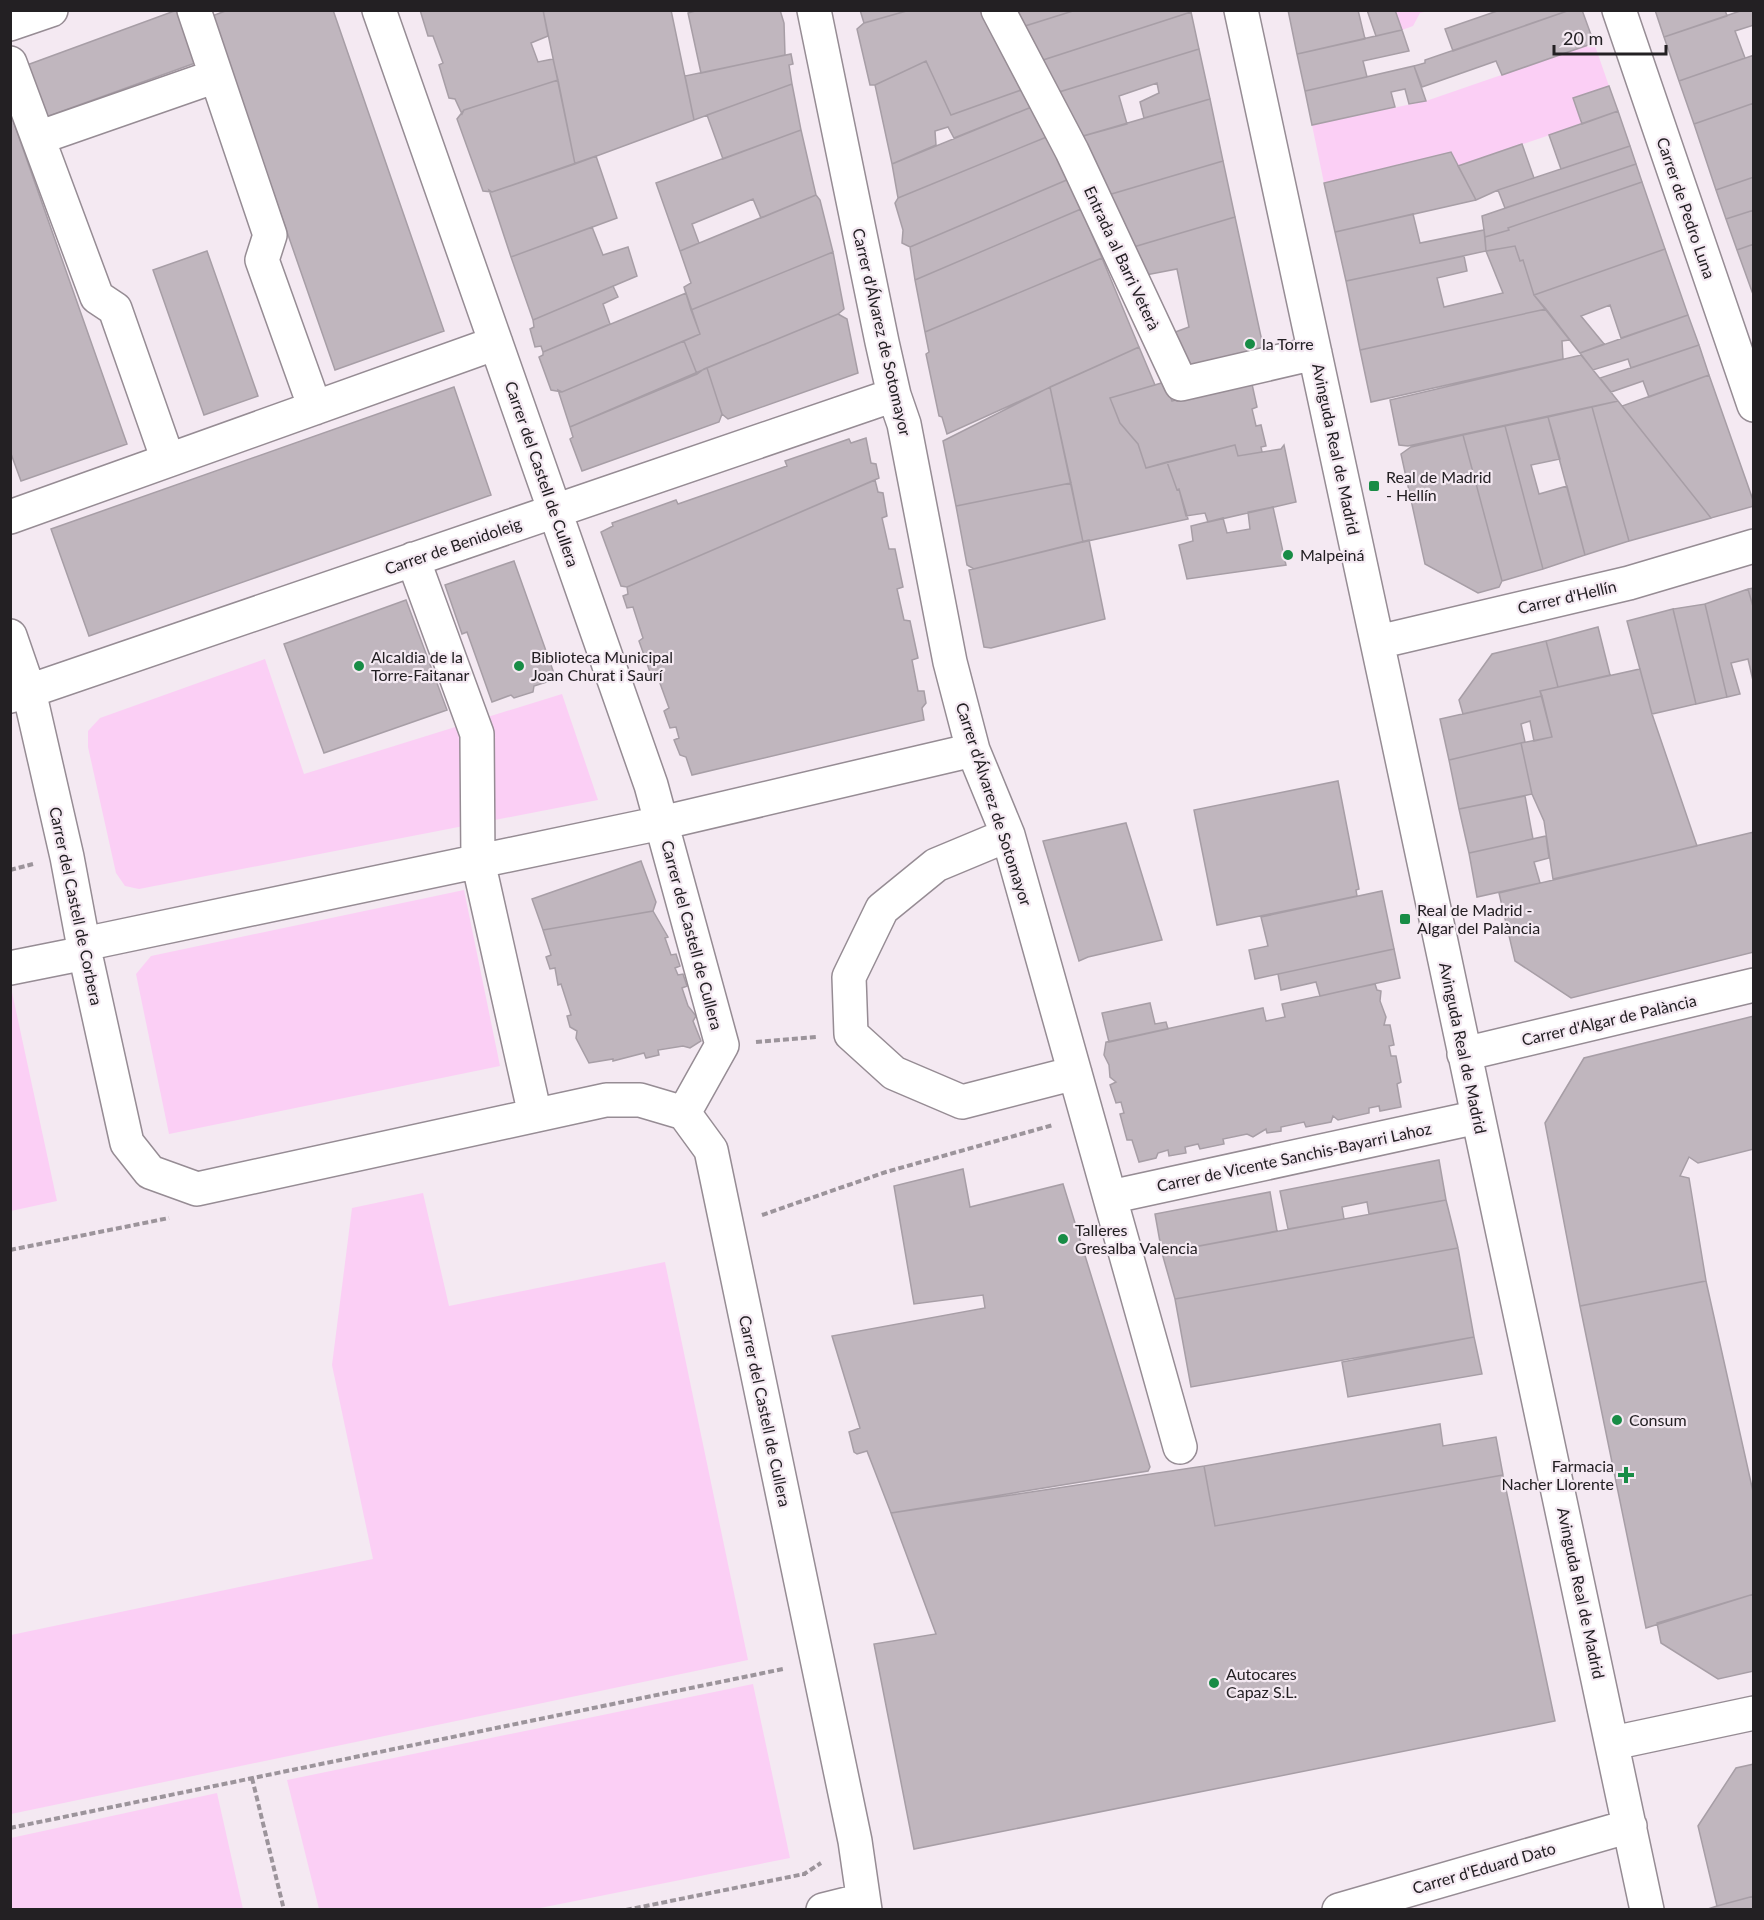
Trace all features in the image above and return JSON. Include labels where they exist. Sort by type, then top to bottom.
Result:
[{"type":"street","points":[[10,24],[51,10]]},
{"type":"street","points":[[194,10],[270,235],[262,260],[315,408]]},
{"type":"street","name":"Carrer del Castell de Cullera","points":[[379,10],[651,785],[722,1045],[684,1113],[711,1150],[855,1841],[864,1905]]},
{"type":"street","name":"Carrer d'Álvarez de Sotomayor","points":[[814,10],[882,342],[894,395],[904,424],[950,662],[973,750],[1008,835],[1180,1448]]},
{"type":"street","name":"Entrada al Barri Veterà","points":[[998,10],[1072,151],[1181,384],[1315,353]]},
{"type":"street","name":"Avinguda Real de Madrid","points":[[1241,10],[1378,642],[1647,1910]]},
{"type":"street","name":"Carrer de Pedro Luna","points":[[1619,10],[1754,405]]},
{"type":"street","points":[[10,63],[97,297],[115,309],[168,460]]},
{"type":"street","points":[[38,138],[216,76]]},
{"type":"street","points":[[10,517],[496,343]]},
{"type":"street","name":"Carrer de Benidoleig","points":[[20,693],[894,395]]},
{"type":"street","name":"Carrer d'Hellín","points":[[1378,642],[1629,583],[1754,546]]},
{"type":"street","points":[[413,559],[477,734],[478,861],[535,1115]]},
{"type":"street","name":"Carrer del Castell de Corbera","points":[[10,636],[20,693],[67,857],[127,1143],[150,1172],[196,1190]]},
{"type":"street","points":[[10,969],[85,949],[478,861],[661,823],[973,750]]},
{"type":"street","points":[[1008,835],[936,865],[882,909],[849,977],[851,1034],[894,1073],[962,1102],[1075,1073]]},
{"type":"street","name":"Carrer d'Algar de Palància","points":[[1464,1054],[1754,985]]},
{"type":"street","points":[[196,1190],[606,1100],[640,1100],[684,1113]]},
{"type":"street","name":"Carrer de Vicente Sanchis-Bayarri Lahoz","points":[[1110,1197],[1478,1118]]},
{"type":"street","points":[[1613,1743],[1754,1713]]},
{"type":"street","name":"Carrer d'Eduard Dato","points":[[1339,1910],[1630,1827]]},
{"type":"street","points":[[824,1910],[864,1905]]},
{"type":"path","points":[[722,1045],[851,1034]]},
{"type":"path","points":[[727,1227],[886,1172],[1086,1115]]},
{"type":"path","points":[[10,1250],[201,1212],[196,1190]]},
{"type":"path","points":[[10,1827],[817,1662]]},
{"type":"path","points":[[252,1778],[284,1910]]},
{"type":"path","points":[[626,1910],[804,1874]]},
{"type":"shaded area","points":[[1395,11],[1428,11],[1420,13],[1413,26],[1402,30]]},
{"type":"shaded area","points":[[1594,43],[1609,86],[1573,98],[1582,124],[1458,166],[1451,152],[1324,183],[1312,125],[1426,101]]},
{"type":"shaded area","points":[[265,659],[304,774],[562,694],[598,800],[139,889],[125,886],[116,873],[88,747],[88,731],[100,718]]},
{"type":"shaded area","points":[[464,890],[500,1066],[169,1134],[136,974],[151,956]]},
{"type":"shaded area","points":[[10,983],[57,1201],[11,1211],[10,1211]]},
{"type":"shaded area","points":[[423,1193],[449,1306],[665,1262],[748,1660],[11,1814],[11,1635],[373,1559],[332,1365],[352,1208]]},
{"type":"shaded area","points":[[753,1684],[790,1858],[535,1909],[319,1909],[287,1780]]},
{"type":"shaded area","points":[[217,1793],[243,1909],[11,1909],[11,1838]]},
{"type":"building","points":[[180,10],[198,62],[46,117],[27,65]]},
{"type":"building","points":[[228,10],[333,10],[444,331],[335,370],[212,16]]},
{"type":"building","points":[[420,10],[543,10],[548,36],[531,43],[538,62],[553,59],[558,80],[464,110],[462,114],[455,99],[449,98],[439,65],[443,63],[433,36],[428,36]]},
{"type":"building","points":[[543,10],[671,10],[694,120],[575,164]]},
{"type":"building","points":[[699,10],[780,10],[784,23],[785,55],[701,73],[688,13]]},
{"type":"building","points":[[860,10],[910,10],[864,23]]},
{"type":"building","points":[[910,10],[983,10],[1024,89],[951,115],[926,61],[875,85],[870,85],[857,29],[864,23]]},
{"type":"building","points":[[1017,10],[1076,10],[1025,26]]},
{"type":"building","points":[[1076,10],[1191,10],[1191,12],[1043,60],[1025,26]]},
{"type":"building","points":[[1288,10],[1358,10],[1365,39],[1297,54]]},
{"type":"building","points":[[1367,10],[1395,10],[1402,30],[1376,36]]},
{"type":"building","points":[[1500,10],[1570,10],[1453,51],[1445,29]]},
{"type":"building","points":[[1570,10],[1582,10],[1594,43],[1502,75],[1496,61],[1422,87],[1414,66],[1425,63],[1425,60]]},
{"type":"building","points":[[1655,10],[1725,10],[1727,16],[1664,37]]},
{"type":"building","points":[[1743,10],[1754,10],[1754,25],[1735,31],[1745,58],[1679,81],[1664,37]]},
{"type":"building","points":[[1191,12],[1199,49],[1059,92],[1043,60]]},
{"type":"building","points":[[1402,30],[1409,51],[1363,61],[1367,77],[1305,91],[1297,54]]},
{"type":"building","points":[[1199,49],[1210,99],[1144,118],[1140,102],[1159,93],[1157,83],[1119,96],[1127,124],[1083,136],[1059,92]]},
{"type":"building","points":[[791,54],[793,64],[789,65],[792,84],[694,120],[685,76]]},
{"type":"building","points":[[1754,55],[1754,103],[1694,124],[1679,81]]},
{"type":"building","points":[[926,61],[951,115],[1024,89],[1034,106],[954,138],[948,127],[935,131],[936,145],[892,164],[875,85]]},
{"type":"building","points":[[1414,66],[1426,101],[1409,104],[1405,89],[1391,92],[1395,107],[1312,125],[1305,91]]},
{"type":"building","points":[[558,80],[575,164],[492,192],[483,191],[457,119],[464,110]]},
{"type":"building","points":[[792,84],[801,130],[723,159],[707,115]]},
{"type":"building","points":[[1609,86],[1618,111],[1582,124],[1573,98]]},
{"type":"building","points":[[1210,99],[1223,161],[1108,195],[1083,136]]},
{"type":"building","points":[[1754,103],[1754,177],[1716,190],[1694,124]]},
{"type":"building","points":[[1034,106],[1049,136],[898,198],[892,164]]},
{"type":"building","points":[[1618,111],[1630,146],[1561,169],[1549,135]]},
{"type":"building","points":[[10,112],[127,444],[21,481],[10,451]]},
{"type":"building","points":[[801,130],[816,195],[761,218],[753,199],[692,224],[699,243],[680,251],[656,183]]},
{"type":"building","points":[[1049,136],[1069,179],[910,247],[902,243],[903,230],[895,203],[898,198]]},
{"type":"building","points":[[1522,144],[1534,178],[1476,200],[1458,166]]},
{"type":"building","points":[[1630,146],[1636,164],[1505,208],[1498,190]]},
{"type":"building","points":[[1451,152],[1476,200],[1335,232],[1324,183]]},
{"type":"building","points":[[596,156],[617,218],[511,257],[489,190],[492,192]]},
{"type":"building","points":[[1223,161],[1235,217],[1130,248],[1108,195]]},
{"type":"building","points":[[1636,164],[1642,182],[1485,237],[1482,216]]},
{"type":"building","points":[[1754,177],[1754,210],[1726,219],[1716,190]]},
{"type":"building","points":[[1069,179],[1081,209],[915,280],[910,247]]},
{"type":"building","points":[[1642,182],[1665,249],[1534,295],[1523,260],[1520,261],[1515,246],[1486,251],[1485,237]]},
{"type":"building","points":[[816,195],[820,200],[833,252],[691,310],[684,287],[691,283],[680,251]]},
{"type":"building","points":[[1081,209],[1102,258],[925,332],[915,280]]},
{"type":"building","points":[[1754,210],[1754,244],[1737,250],[1726,219]]},
{"type":"building","points":[[1413,214],[1420,243],[1484,230],[1486,251],[1346,281],[1335,232]]},
{"type":"building","points":[[1235,217],[1265,355],[1194,376],[1170,334],[1189,327],[1177,269],[1141,276],[1130,248]]},
{"type":"building","points":[[592,227],[603,255],[628,247],[637,276],[533,320],[511,257]]},
{"type":"building","points":[[1754,244],[1754,297],[1737,250]]},
{"type":"building","points":[[1515,246],[1520,261],[1523,260],[1534,295],[1546,309],[1360,350],[1346,281],[1464,256],[1467,271],[1437,278],[1444,307],[1503,293],[1486,251]]},
{"type":"building","points":[[1665,249],[1688,315],[1621,338],[1610,305],[1581,316],[1604,344],[1580,353],[1534,295]]},
{"type":"building","points":[[207,251],[258,396],[204,415],[153,270]]},
{"type":"building","points":[[833,252],[844,309],[838,314],[704,369],[697,374],[684,341],[700,334],[691,310]]},
{"type":"building","points":[[1102,258],[1139,347],[947,434],[942,417],[939,416],[926,354],[929,352],[925,332]]},
{"type":"building","points":[[613,286],[618,297],[603,304],[610,324],[543,352],[541,346],[535,347],[530,329],[534,327],[533,320]]},
{"type":"building","points":[[686,293],[700,334],[562,392],[551,390],[539,357],[543,355],[543,352]]},
{"type":"building","points":[[1546,309],[1570,340],[1562,341],[1563,359],[1371,402],[1360,350]]},
{"type":"building","points":[[838,314],[847,319],[858,373],[728,419],[722,414],[707,368]]},
{"type":"building","points":[[1688,315],[1699,345],[1631,368],[1628,359],[1593,370],[1580,353]]},
{"type":"building","points":[[684,341],[697,374],[570,427],[558,390],[562,392]]},
{"type":"building","points":[[1699,345],[1709,375],[1649,397],[1643,381],[1611,392],[1600,378]]},
{"type":"building","points":[[1139,347],[1155,385],[1110,398],[1120,423],[1138,444],[1146,468],[1167,462],[1177,490],[1179,489],[1188,519],[1083,542],[1050,387]]},
{"type":"building","points":[[1581,355],[1618,401],[1408,446],[1399,445],[1390,400]]},
{"type":"building","points":[[707,368],[722,414],[719,422],[582,471],[570,439],[573,437],[570,427]]},
{"type":"building","points":[[1709,375],[1754,503],[1754,506],[1711,518],[1622,406]]},
{"type":"building","points":[[1246,381],[1252,384],[1257,407],[1252,409],[1256,426],[1261,425],[1266,446],[1261,447],[1262,452],[1238,456],[1235,445],[1146,468],[1138,444],[1120,423],[1110,398],[1165,382],[1172,401]]},
{"type":"building","points":[[454,387],[491,495],[89,636],[51,529]]},
{"type":"building","points":[[1050,387],[1071,483],[956,506],[943,441]]},
{"type":"building","points":[[1618,401],[1711,518],[1629,541],[1592,407]]},
{"type":"building","points":[[1592,407],[1629,541],[1585,555],[1548,417]]},
{"type":"building","points":[[1548,417],[1560,459],[1531,465],[1539,494],[1567,486],[1585,555],[1543,569],[1505,426]]},
{"type":"building","points":[[1505,426],[1543,569],[1502,581],[1463,435]]},
{"type":"building","points":[[1463,435],[1502,581],[1499,587],[1478,593],[1425,564],[1401,454],[1411,447]]},
{"type":"building","points":[[866,438],[871,463],[876,464],[879,478],[627,587],[621,586],[601,532],[613,526],[612,523],[676,500],[678,504],[787,466],[785,461],[849,439],[851,443]]},
{"type":"building","points":[[1235,445],[1238,456],[1281,449],[1284,445],[1296,502],[1208,522],[1205,513],[1186,516],[1179,489],[1177,490],[1167,462]]},
{"type":"building","points":[[875,480],[878,492],[883,493],[887,516],[882,518],[889,549],[895,549],[903,587],[897,589],[904,620],[910,621],[918,658],[912,660],[918,691],[924,691],[926,703],[922,708],[924,720],[692,775],[686,757],[680,755],[674,740],[679,738],[676,727],[670,728],[664,711],[669,708],[657,675],[651,675],[639,641],[643,638],[633,607],[627,608],[623,596],[628,594],[627,587]]},
{"type":"building","points":[[1071,483],[1083,542],[974,569],[967,565],[956,506]]},
{"type":"building","points":[[1273,507],[1286,565],[1187,579],[1179,545],[1193,541],[1191,526],[1223,518],[1227,533],[1250,529],[1248,512]]},
{"type":"building","points":[[1089,540],[1105,619],[991,648],[984,647],[969,570]]},
{"type":"building","points":[[514,561],[556,679],[534,686],[533,692],[514,698],[511,695],[492,702],[467,632],[462,634],[445,585]]},
{"type":"building","points":[[1754,588],[1754,610],[1748,589]]},
{"type":"building","points":[[1748,589],[1754,610],[1754,685],[1748,659],[1731,663],[1740,694],[1727,697],[1705,604]]},
{"type":"building","points":[[406,600],[447,710],[324,753],[284,644]]},
{"type":"building","points":[[1705,604],[1727,697],[1696,704],[1673,609]]},
{"type":"building","points":[[1673,609],[1696,704],[1652,714],[1627,621]]},
{"type":"building","points":[[1598,627],[1610,675],[1558,687],[1546,641]]},
{"type":"building","points":[[1546,641],[1558,687],[1540,691],[1542,696],[1463,714],[1459,700],[1492,654]]},
{"type":"building","points":[[1640,669],[1652,714],[1697,846],[1553,879],[1544,821],[1532,794],[1521,743],[1552,737],[1540,691]]},
{"type":"building","points":[[1542,696],[1552,737],[1534,741],[1530,721],[1521,724],[1525,742],[1449,760],[1440,719]]},
{"type":"building","points":[[1521,743],[1532,794],[1459,809],[1449,760]]},
{"type":"building","points":[[1338,781],[1359,889],[1356,890],[1357,896],[1217,925],[1194,810]]},
{"type":"building","points":[[1525,796],[1533,839],[1469,853],[1459,809]]},
{"type":"building","points":[[1126,823],[1162,940],[1079,961],[1043,841]]},
{"type":"building","points":[[1754,832],[1754,952],[1571,998],[1515,961],[1499,893]]},
{"type":"building","points":[[1546,836],[1549,858],[1534,862],[1540,883],[1477,897],[1469,853]]},
{"type":"building","points":[[641,861],[656,902],[653,911],[543,930],[532,899]]},
{"type":"building","points":[[1382,891],[1394,949],[1255,979],[1249,950],[1268,946],[1261,917]]},
{"type":"building","points":[[653,911],[668,937],[665,938],[671,955],[676,954],[680,966],[675,968],[678,975],[683,974],[687,986],[682,988],[688,1006],[696,1016],[693,1021],[701,1041],[690,1048],[683,1046],[658,1050],[659,1055],[646,1058],[644,1053],[613,1061],[613,1059],[589,1063],[576,1038],[577,1031],[570,1027],[567,1016],[571,1015],[561,984],[558,985],[555,968],[550,969],[546,957],[551,955],[543,930]]},
{"type":"building","points":[[1394,949],[1400,978],[1320,996],[1316,982],[1281,990],[1278,974]]},
{"type":"building","points":[[1375,984],[1377,990],[1381,991],[1380,1001],[1386,1017],[1384,1025],[1390,1025],[1394,1045],[1389,1046],[1391,1056],[1396,1056],[1401,1082],[1397,1084],[1401,1107],[1380,1111],[1379,1106],[1369,1108],[1369,1113],[1338,1120],[1333,1116],[1331,1122],[1306,1127],[1304,1122],[1281,1127],[1281,1131],[1267,1133],[1266,1129],[1253,1137],[1247,1134],[1223,1139],[1224,1144],[1200,1149],[1198,1144],[1185,1147],[1186,1153],[1169,1156],[1168,1150],[1158,1153],[1156,1158],[1139,1162],[1132,1140],[1127,1140],[1120,1114],[1124,1113],[1121,1102],[1116,1103],[1110,1085],[1116,1082],[1110,1077],[1109,1065],[1104,1055],[1106,1042],[1263,1008],[1266,1021],[1285,1017],[1282,1004]]},
{"type":"building","points":[[1150,1003],[1155,1024],[1166,1022],[1168,1029],[1109,1042],[1102,1013]]},
{"type":"building","points":[[1754,1016],[1754,1149],[1698,1163],[1689,1157],[1680,1176],[1689,1178],[1706,1281],[1580,1306],[1545,1123],[1584,1058]]},
{"type":"building","points":[[1439,1160],[1446,1200],[1369,1214],[1367,1202],[1342,1207],[1344,1219],[1288,1229],[1280,1191]]},
{"type":"building","points":[[963,1169],[970,1207],[1063,1184],[1150,1467],[1148,1471],[891,1513],[867,1451],[857,1454],[854,1452],[849,1432],[860,1428],[832,1336],[985,1308],[983,1295],[914,1304],[894,1186]]},
{"type":"building","points":[[1270,1192],[1277,1231],[1162,1253],[1155,1214]]},
{"type":"building","points":[[1446,1200],[1458,1248],[1175,1299],[1162,1253]]},
{"type":"building","points":[[1458,1248],[1474,1337],[1191,1387],[1175,1299]]},
{"type":"building","points":[[1706,1281],[1754,1496],[1754,1594],[1646,1628],[1580,1306]]},
{"type":"building","points":[[1474,1337],[1482,1374],[1348,1397],[1342,1362]]},
{"type":"building","points":[[1440,1424],[1443,1446],[1496,1437],[1503,1475],[1215,1526],[1204,1466]]},
{"type":"building","name":"Autocares Capaz S.L.","points":[[1204,1466],[1215,1526],[1503,1475],[1555,1721],[914,1849],[874,1644],[936,1634],[891,1513]]},
{"type":"building","points":[[1754,1594],[1754,1671],[1718,1679],[1661,1643],[1657,1623]]},
{"type":"building","points":[[1754,1764],[1754,1896],[1717,1906],[1698,1826],[1736,1768]]},
{"type":"building","points":[[1754,1896],[1754,1910],[1705,1910],[1717,1906]]},
{"type":"place","name":"la Torre","points":[[1250,344]]},
{"type":"place","name":"Real de Madrid - Hellín","points":[[1374,486]]},
{"type":"place","name":"Malpeiná","points":[[1288,555]]},
{"type":"place","name":"Alcaldia de la Torre-Faitanar","points":[[359,666]]},
{"type":"place","name":"Biblioteca Municipal Joan Churat i Saurí","points":[[519,666]]},
{"type":"place","name":"Real de Madrid - Algar del Palància","points":[[1405,919]]},
{"type":"place","name":"Talleres Gresalba Valencia","points":[[1063,1239]]},
{"type":"place","name":"Consum","points":[[1617,1420]]},
{"type":"place","name":"Farmacia Nacher Llorente","points":[[1626,1475]]},
{"type":"place","name":"Autocares Capaz S.L.","points":[[1214,1683]]}]
